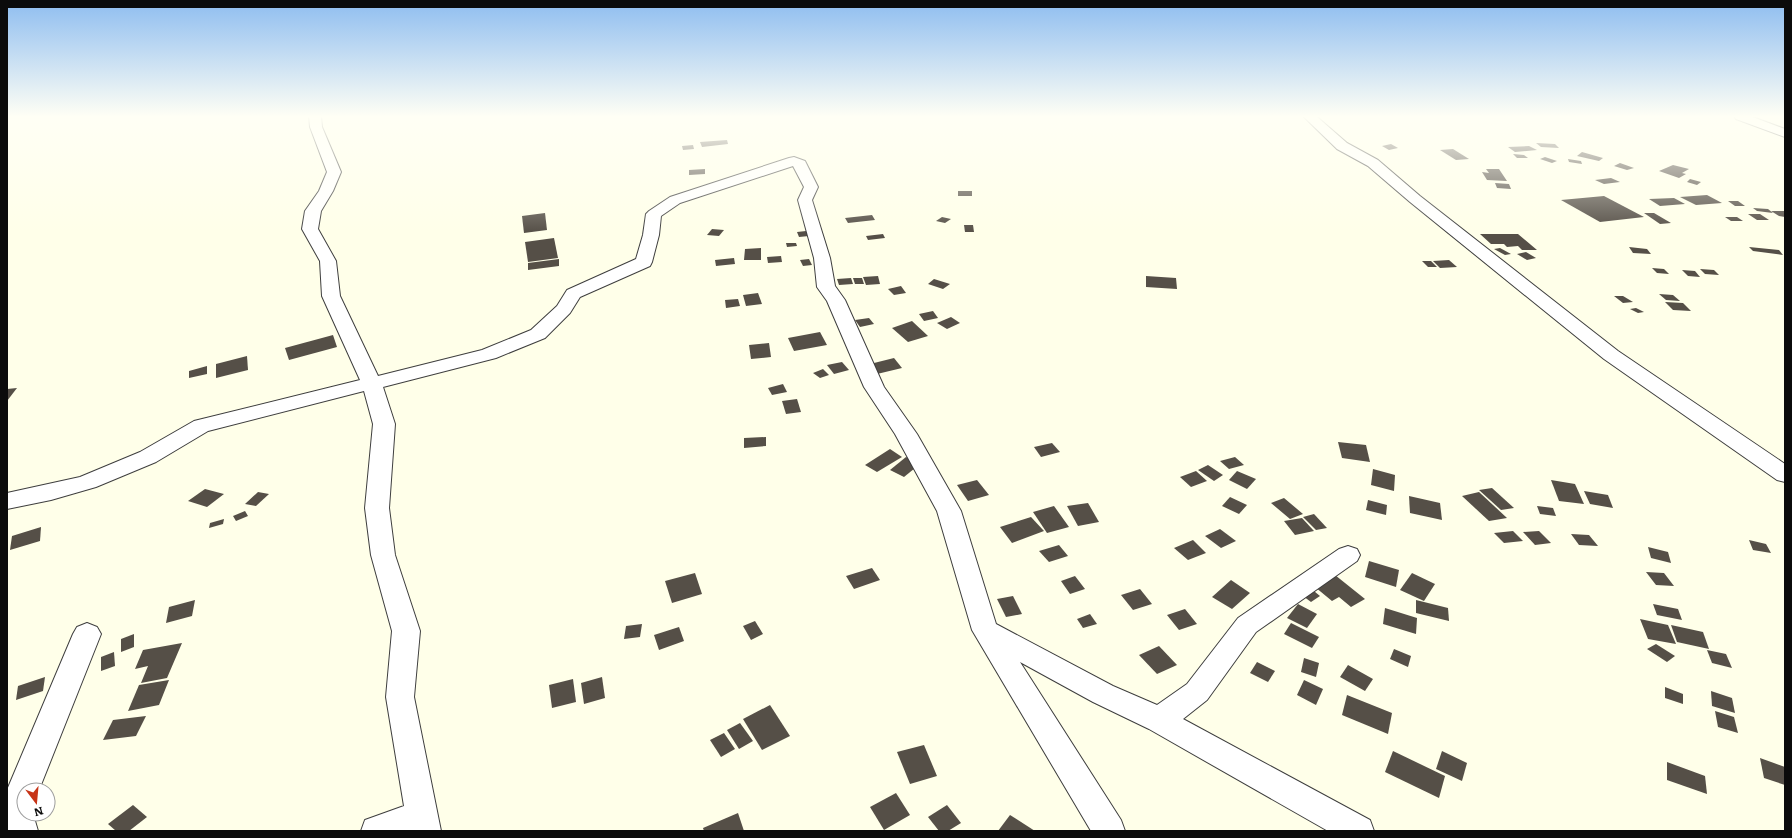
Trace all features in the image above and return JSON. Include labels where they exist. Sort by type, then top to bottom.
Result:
[{"type":"street","points":[[327,155],[334,172],[326,191],[313,211],[310,229],[328,261],[331,296],[372,384],[384,424],[377,508],[383,555],[406,631],[400,697],[423,823],[377,831]]},
{"type":"street","points":[[1359,155],[1373,163],[1415,199],[1611,355],[1785,475]]},
{"type":"street","points":[[7,501],[52,492],[88,482],[148,457],[201,426],[489,354],[538,334],[564,309],[573,294],[607,280],[644,262],[651,235],[654,214],[675,200],[794,161],[800,164],[811,188],[806,200],[822,258],[826,287],[836,300],[874,386],[906,434],[949,511],[985,630],[1110,831]]},
{"type":"street","points":[[1159,720],[1197,692],[1247,625],[1348,555]]},
{"type":"street","points":[[985,630],[1103,694],[1159,720],[1358,831]]},
{"type":"street","points":[[22,831],[15,809],[87,634]]},
{"type":"building","points":[[1448,155],[1463,155],[1469,159],[1456,160]]},
{"type":"building","points":[[1514,155],[1524,155],[1528,158],[1517,158]]},
{"type":"building","points":[[1593,155],[1603,158],[1599,161],[1577,156]]},
{"type":"building","points":[[1545,157],[1557,161],[1552,163],[1540,159]]},
{"type":"building","points":[[1568,159],[1581,161],[1582,164],[1569,162]]},
{"type":"building","points":[[1620,163],[1634,168],[1627,170],[1614,166]]},
{"type":"building","points":[[1673,165],[1689,169],[1682,173],[1686,174],[1679,178],[1659,171]]},
{"type":"building","points":[[705,169],[705,174],[689,175],[689,170]]},
{"type":"building","points":[[1486,169],[1499,169],[1507,181],[1487,180],[1482,172],[1489,173]]},
{"type":"building","points":[[1611,178],[1620,182],[1604,184],[1595,180]]},
{"type":"building","points":[[1690,179],[1701,182],[1697,185],[1687,182]]},
{"type":"building","points":[[1495,183],[1509,184],[1511,189],[1497,188]]},
{"type":"building","points":[[958,191],[972,191],[972,196],[958,196]]},
{"type":"building","points":[[1707,195],[1722,203],[1696,205],[1680,197]]},
{"type":"building","points":[[1604,196],[1644,217],[1600,222],[1561,200]]},
{"type":"building","points":[[1674,198],[1685,204],[1660,206],[1649,199]]},
{"type":"building","points":[[1728,201],[1738,201],[1745,206],[1735,206]]},
{"type":"building","points":[[1753,208],[1768,209],[1773,213],[1757,211]]},
{"type":"building","points":[[1771,211],[1785,211],[1785,217],[1779,216]]},
{"type":"building","points":[[545,213],[547,230],[524,233],[522,216]]},
{"type":"building","points":[[1644,213],[1654,213],[1671,223],[1660,224]]},
{"type":"building","points":[[1748,214],[1760,214],[1769,220],[1757,220]]},
{"type":"building","points":[[872,215],[875,220],[848,223],[845,218]]},
{"type":"building","points":[[942,217],[951,219],[945,223],[936,221]]},
{"type":"building","points":[[1725,217],[1737,217],[1743,221],[1731,221]]},
{"type":"building","points":[[964,225],[973,225],[974,232],[965,232]]},
{"type":"building","points":[[712,229],[724,230],[719,236],[707,235]]},
{"type":"building","points":[[806,231],[809,236],[799,237],[797,232]]},
{"type":"building","points":[[883,234],[885,238],[868,240],[866,236]]},
{"type":"building","points":[[1480,234],[1518,234],[1537,250],[1522,250],[1518,246],[1507,247],[1504,244],[1491,244]]},
{"type":"building","points":[[554,238],[558,258],[528,262],[525,242]]},
{"type":"building","points":[[786,243],[796,243],[797,246],[787,247]]},
{"type":"building","points":[[1629,247],[1647,249],[1651,254],[1633,253]]},
{"type":"building","points":[[1749,247],[1779,250],[1783,255],[1753,251]]},
{"type":"building","points":[[761,248],[761,260],[744,260],[745,249]]},
{"type":"building","points":[[1500,248],[1511,254],[1505,255],[1494,249]]},
{"type":"building","points":[[1526,252],[1536,258],[1527,260],[1517,254]]},
{"type":"building","points":[[781,256],[782,262],[768,263],[767,257]]},
{"type":"building","points":[[734,258],[735,264],[716,266],[715,260]]},
{"type":"building","points":[[559,259],[559,266],[528,270],[528,263]]},
{"type":"building","points":[[809,259],[812,265],[803,266],[800,260]]},
{"type":"building","points":[[1449,260],[1457,267],[1440,268],[1433,261]]},
{"type":"building","points":[[1422,261],[1431,261],[1437,267],[1428,267]]},
{"type":"building","points":[[1652,268],[1664,269],[1669,274],[1657,273]]},
{"type":"building","points":[[1700,269],[1714,270],[1719,275],[1705,274]]},
{"type":"building","points":[[1682,270],[1695,271],[1700,277],[1688,276]]},
{"type":"building","points":[[878,276],[880,284],[866,285],[863,277]]},
{"type":"building","points":[[1146,276],[1176,278],[1177,289],[1146,287]]},
{"type":"building","points":[[851,278],[853,284],[839,285],[837,279]]},
{"type":"building","points":[[853,278],[862,278],[864,284],[855,284]]},
{"type":"building","points":[[934,279],[950,284],[943,289],[928,284]]},
{"type":"building","points":[[901,286],[906,293],[894,295],[888,289]]},
{"type":"building","points":[[758,293],[762,304],[746,306],[743,295]]},
{"type":"building","points":[[1659,294],[1673,295],[1680,301],[1666,300]]},
{"type":"building","points":[[1614,296],[1623,296],[1633,302],[1623,303]]},
{"type":"building","points":[[738,299],[740,306],[726,308],[725,300]]},
{"type":"building","points":[[1665,302],[1683,303],[1691,311],[1673,310]]},
{"type":"building","points":[[1636,308],[1644,312],[1638,313],[1630,309]]},
{"type":"building","points":[[933,311],[938,318],[924,321],[919,314]]},
{"type":"building","points":[[951,317],[960,323],[947,329],[937,323]]},
{"type":"building","points":[[869,318],[874,324],[860,327],[855,320]]},
{"type":"building","points":[[912,321],[928,336],[908,342],[892,328]]},
{"type":"building","points":[[820,332],[827,345],[794,351],[788,338]]},
{"type":"building","points":[[333,335],[337,347],[289,360],[285,348]]},
{"type":"building","points":[[769,343],[771,357],[751,359],[749,345]]},
{"type":"building","points":[[247,356],[248,370],[216,378],[216,364]]},
{"type":"building","points":[[894,358],[902,368],[877,374],[870,364]]},
{"type":"building","points":[[842,362],[849,370],[834,374],[827,365]]},
{"type":"building","points":[[207,366],[207,374],[189,378],[189,371]]},
{"type":"building","points":[[823,369],[829,375],[820,378],[813,373]]},
{"type":"building","points":[[783,384],[787,392],[772,395],[768,388]]},
{"type":"building","points":[[17,388],[7,401],[7,389]]},
{"type":"building","points":[[797,399],[801,412],[786,414],[782,401]]},
{"type":"building","points":[[766,437],[766,446],[744,448],[744,438]]},
{"type":"building","points":[[1338,442],[1366,445],[1370,462],[1342,458]]},
{"type":"building","points":[[1052,443],[1060,452],[1041,457],[1034,447]]},
{"type":"building","points":[[890,449],[902,457],[877,472],[865,465]]},
{"type":"building","points":[[906,457],[920,464],[904,477],[890,470]]},
{"type":"building","points":[[1235,457],[1244,465],[1229,469],[1220,461]]},
{"type":"building","points":[[1208,465],[1223,475],[1214,481],[1198,470]]},
{"type":"building","points":[[1373,469],[1395,475],[1394,491],[1371,485]]},
{"type":"building","points":[[1196,471],[1207,481],[1191,487],[1180,477]]},
{"type":"building","points":[[1237,471],[1256,479],[1247,489],[1229,480]]},
{"type":"building","points":[[977,480],[989,495],[968,501],[957,485]]},
{"type":"building","points":[[1551,480],[1575,484],[1584,504],[1559,501]]},
{"type":"building","points":[[1492,488],[1514,508],[1501,510],[1479,490]]},
{"type":"building","points":[[205,489],[224,494],[207,507],[188,501]]},
{"type":"building","points":[[1584,491],[1608,495],[1613,508],[1590,504]]},
{"type":"building","points":[[258,492],[269,494],[256,506],[245,504]]},
{"type":"building","points":[[1479,492],[1507,518],[1489,521],[1462,496]]},
{"type":"building","points":[[1409,496],[1440,503],[1442,520],[1410,513]]},
{"type":"building","points":[[1230,497],[1247,505],[1239,514],[1222,506]]},
{"type":"building","points":[[1284,498],[1303,514],[1290,519],[1271,503]]},
{"type":"building","points":[[1368,500],[1387,505],[1386,515],[1366,510]]},
{"type":"building","points":[[1088,503],[1099,522],[1078,526],[1067,506]]},
{"type":"building","points":[[1054,506],[1069,527],[1047,533],[1033,512]]},
{"type":"building","points":[[1537,506],[1553,508],[1556,516],[1540,514]]},
{"type":"building","points":[[245,511],[248,516],[236,521],[233,516]]},
{"type":"building","points":[[1314,514],[1327,528],[1316,530],[1303,517]]},
{"type":"building","points":[[1031,517],[1044,531],[1012,543],[1000,527]]},
{"type":"building","points":[[1302,518],[1314,531],[1295,535],[1284,521]]},
{"type":"building","points":[[224,519],[223,524],[209,528],[210,523]]},
{"type":"building","points":[[41,527],[40,541],[10,550],[12,536]]},
{"type":"building","points":[[1220,529],[1236,541],[1221,548],[1205,536]]},
{"type":"building","points":[[1513,531],[1523,541],[1504,543],[1494,533]]},
{"type":"building","points":[[1539,531],[1551,543],[1535,545],[1523,532]]},
{"type":"building","points":[[1571,534],[1589,535],[1598,546],[1579,545]]},
{"type":"building","points":[[1193,540],[1206,553],[1188,560],[1174,548]]},
{"type":"building","points":[[1749,540],[1766,544],[1771,553],[1753,550]]},
{"type":"building","points":[[1059,545],[1068,556],[1049,562],[1039,551]]},
{"type":"building","points":[[1648,547],[1668,552],[1671,563],[1651,558]]},
{"type":"building","points":[[1369,561],[1399,570],[1396,587],[1365,577]]},
{"type":"building","points":[[872,568],[880,580],[854,589],[846,576]]},
{"type":"building","points":[[1646,572],[1664,573],[1674,586],[1656,585]]},
{"type":"building","points":[[695,573],[702,594],[672,603],[665,581]]},
{"type":"building","points":[[1412,573],[1435,584],[1424,601],[1400,590]]},
{"type":"building","points":[[1335,575],[1365,599],[1351,607],[1339,597],[1332,601],[1315,587]]},
{"type":"building","points":[[1075,576],[1085,589],[1070,594],[1061,581]]},
{"type":"building","points":[[1231,580],[1250,593],[1232,609],[1212,597]]},
{"type":"building","points":[[1309,587],[1320,596],[1311,602],[1299,593]]},
{"type":"building","points":[[1140,589],[1152,604],[1133,610],[1121,595]]},
{"type":"building","points":[[1013,596],[1022,614],[1006,617],[997,599]]},
{"type":"building","points":[[195,600],[192,616],[166,623],[169,607]]},
{"type":"building","points":[[1416,600],[1448,608],[1449,621],[1416,613]]},
{"type":"building","points":[[1298,604],[1317,614],[1307,628],[1287,618]]},
{"type":"building","points":[[1653,604],[1678,609],[1682,620],[1657,615]]},
{"type":"building","points":[[1385,608],[1417,618],[1416,634],[1383,624]]},
{"type":"building","points":[[1185,609],[1197,624],[1179,630],[1167,615]]},
{"type":"building","points":[[1090,614],[1097,624],[1083,628],[1077,619]]},
{"type":"building","points":[[1640,619],[1668,625],[1676,644],[1648,639]]},
{"type":"building","points":[[755,621],[763,634],[751,640],[743,626]]},
{"type":"building","points":[[1291,623],[1319,637],[1312,648],[1284,634]]},
{"type":"building","points":[[642,624],[640,637],[624,639],[626,626]]},
{"type":"building","points":[[1671,625],[1703,632],[1709,649],[1677,642]]},
{"type":"building","points":[[679,627],[684,641],[659,650],[654,635]]},
{"type":"building","points":[[134,634],[134,647],[121,652],[121,639]]},
{"type":"building","points":[[182,643],[167,678],[141,683],[148,666],[135,669],[143,650]]},
{"type":"building","points":[[1656,644],[1675,656],[1667,662],[1647,649]]},
{"type":"building","points":[[1159,646],[1177,665],[1157,674],[1139,655]]},
{"type":"building","points":[[1394,649],[1411,656],[1408,667],[1390,659]]},
{"type":"building","points":[[1707,650],[1726,654],[1732,668],[1712,663]]},
{"type":"building","points":[[114,652],[115,666],[101,671],[101,657]]},
{"type":"building","points":[[1304,658],[1319,663],[1316,677],[1301,672]]},
{"type":"building","points":[[1257,662],[1275,671],[1268,682],[1250,673]]},
{"type":"building","points":[[1348,665],[1373,679],[1365,691],[1340,677]]},
{"type":"building","points":[[45,677],[43,691],[16,700],[18,686]]},
{"type":"building","points":[[602,677],[605,698],[584,704],[581,683]]},
{"type":"building","points":[[573,679],[576,702],[552,708],[549,685]]},
{"type":"building","points":[[169,680],[159,705],[128,711],[139,685]]},
{"type":"building","points":[[1304,680],[1323,689],[1316,705],[1297,695]]},
{"type":"building","points":[[1665,687],[1683,694],[1683,704],[1665,698]]},
{"type":"building","points":[[1711,691],[1732,698],[1735,713],[1712,706]]},
{"type":"building","points":[[1347,695],[1392,713],[1388,734],[1342,715]]},
{"type":"building","points":[[770,705],[790,736],[762,750],[743,719]]},
{"type":"building","points":[[1715,711],[1734,717],[1738,733],[1718,727]]},
{"type":"building","points":[[146,716],[136,736],[103,740],[113,720]]},
{"type":"building","points":[[740,723],[753,741],[739,749],[727,730]]},
{"type":"building","points":[[724,733],[735,749],[721,757],[710,740]]},
{"type":"building","points":[[924,745],[937,776],[910,784],[897,752]]},
{"type":"building","points":[[1393,751],[1445,776],[1439,798],[1385,772]]},
{"type":"building","points":[[1442,751],[1467,763],[1462,781],[1436,769]]},
{"type":"building","points":[[1760,758],[1785,767],[1785,785],[1764,778]]},
{"type":"building","points":[[1667,762],[1705,776],[1707,794],[1667,780]]},
{"type":"building","points":[[896,793],[910,815],[884,830],[870,807]]},
{"type":"building","points":[[133,805],[147,817],[129,831],[116,831],[108,824]]},
{"type":"building","points":[[947,805],[961,823],[948,831],[939,831],[928,817]]},
{"type":"building","points":[[738,813],[744,831],[704,831],[703,828]]},
{"type":"building","points":[[1010,815],[1035,831],[998,831]]}]
